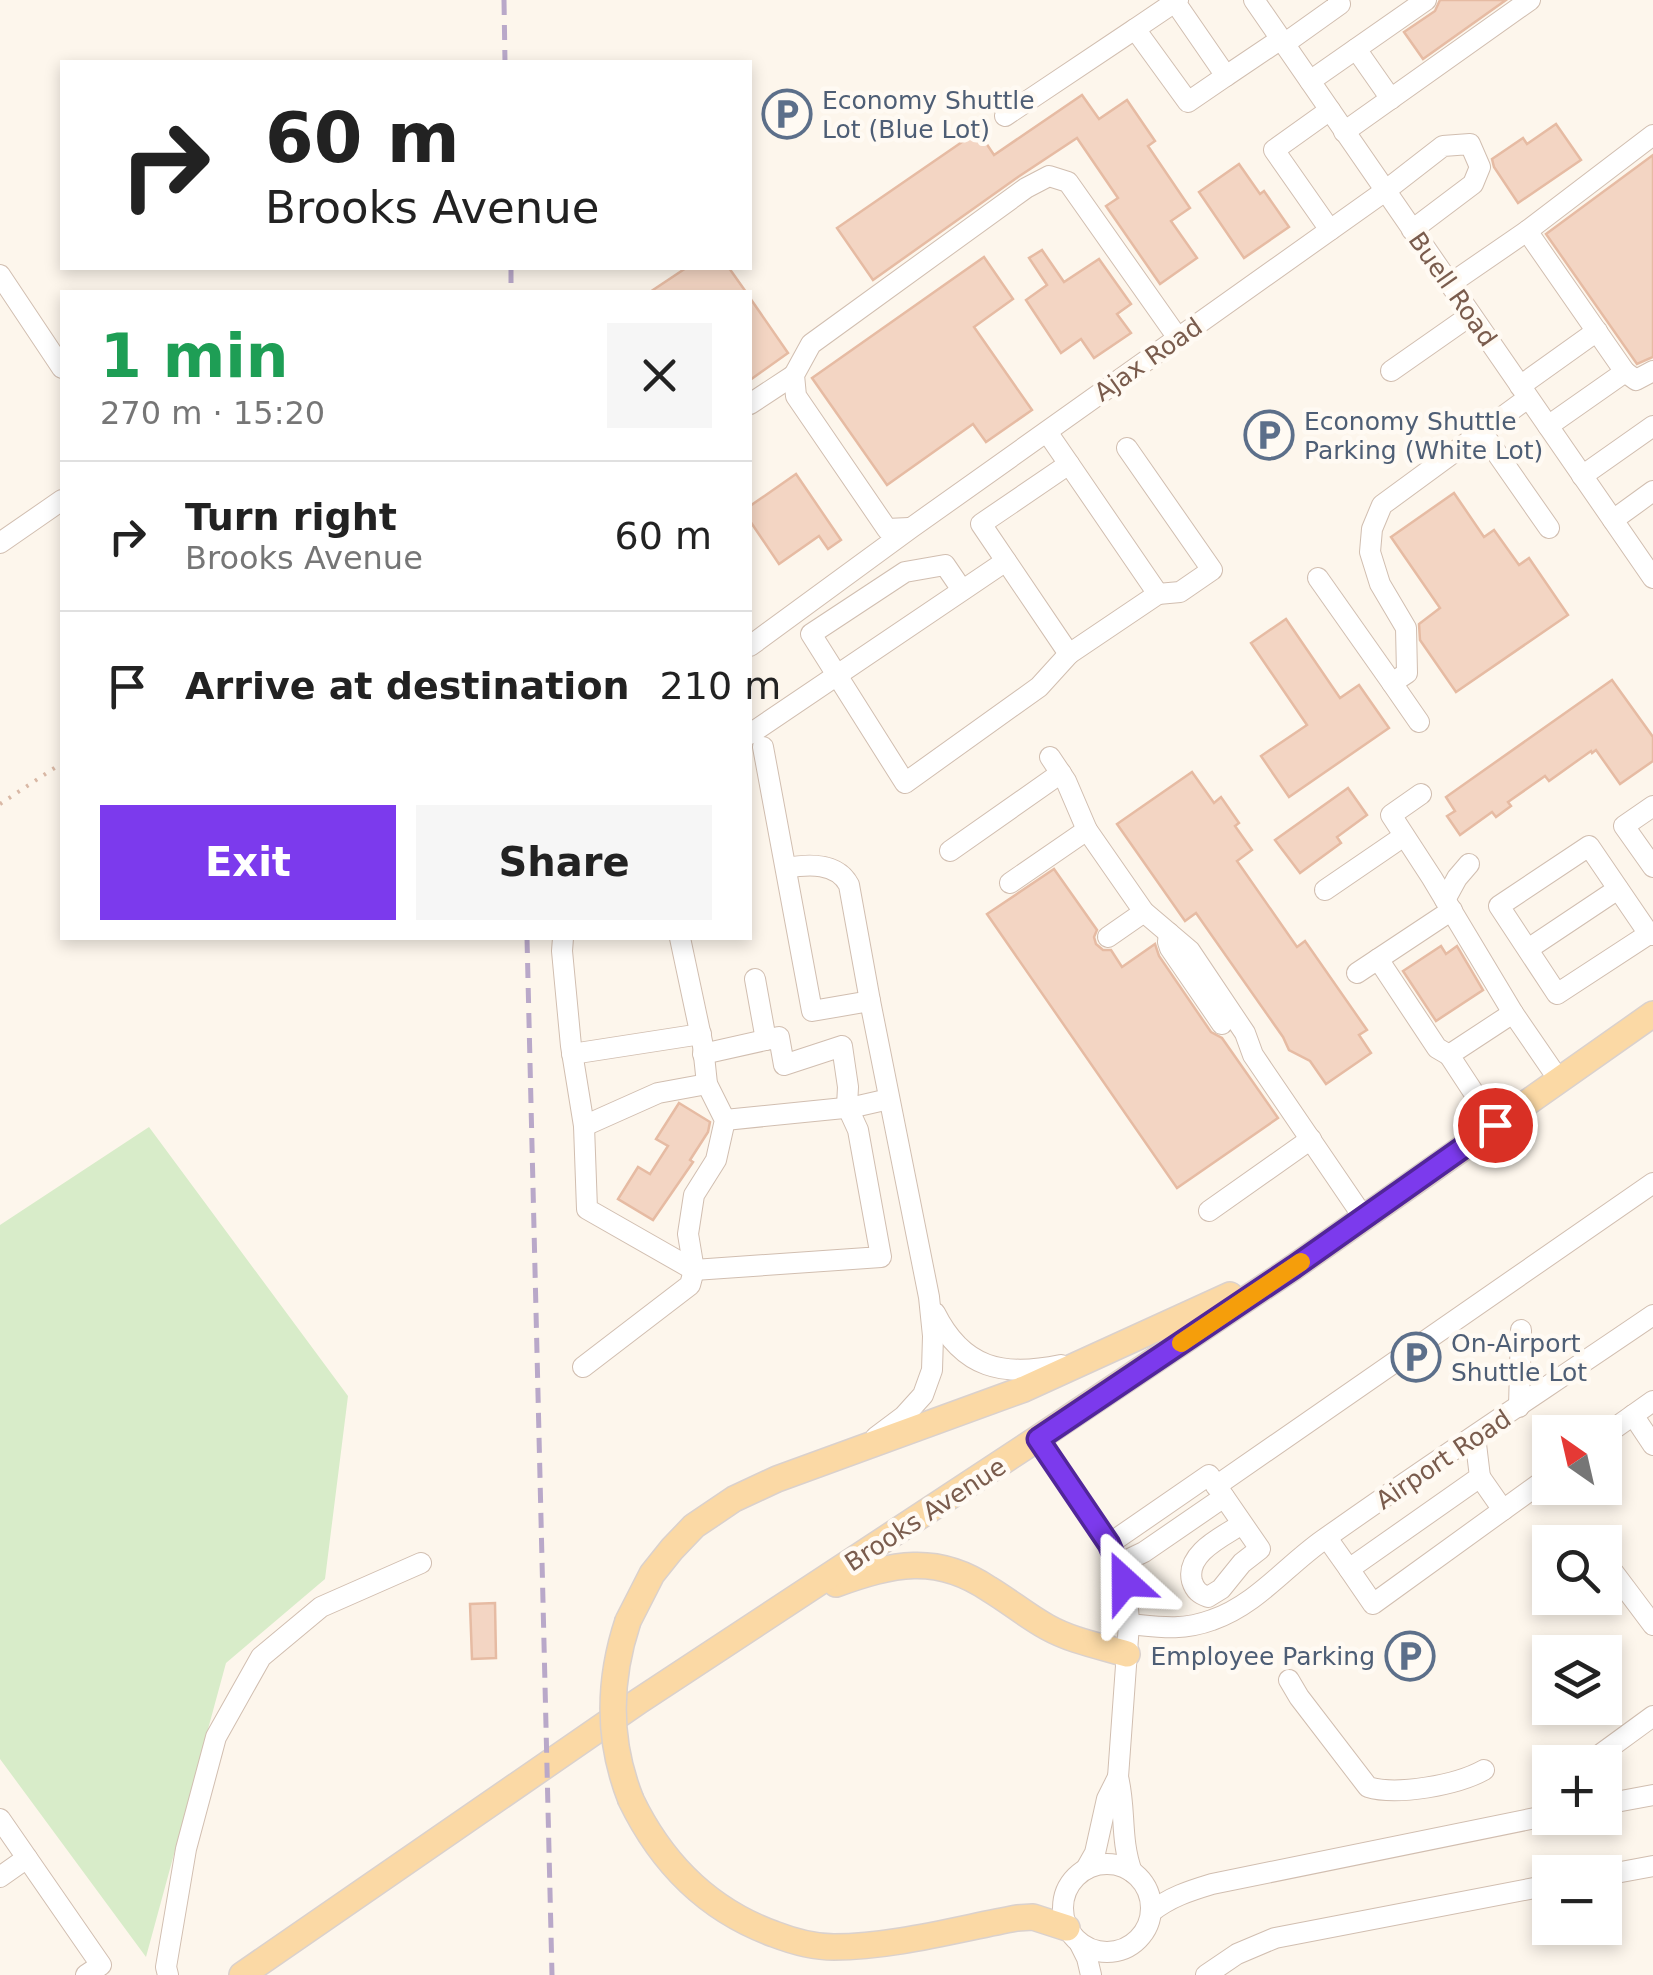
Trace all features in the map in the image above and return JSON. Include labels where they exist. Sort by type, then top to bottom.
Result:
[{"type":"main road","name":"Brooks Avenue","points":[[242,1975],[580,1740],[1294,1267],[1653,1014]]},
{"type":"main road","points":[[1074,1936],[1033,1918],[1017,1918],[909,1938],[846,1946],[814,1945],[739,1919],[711,1901],[656,1846],[631,1800],[617,1757],[612,1710],[617,1663],[628,1621],[652,1574],[682,1537],[706,1516],[748,1492],[990,1402],[1294,1267]]},
{"type":"main road","points":[[785,1606],[857,1576],[922,1563],[986,1586],[1037,1621],[1069,1637],[1127,1654]]},
{"type":"street","name":"Buell Road","points":[[1254,0],[1653,578]]},
{"type":"street","points":[[1135,29],[1188,102],[1340,4],[1338,0]]},
{"type":"street","points":[[1310,81],[1426,0]]},
{"type":"street","points":[[1344,132],[1530,0]]},
{"type":"street","points":[[1005,116],[1176,1],[1226,76]]},
{"type":"street","points":[[1356,49],[1391,99]]},
{"type":"street","points":[[1330,110],[1274,150],[1330,230]]},
{"type":"street","points":[[1450,284],[1653,135]]},
{"type":"street","name":"Ajax Road","points":[[752,645],[1443,146],[1470,144],[1480,166],[1473,184],[1412,230]]},
{"type":"street","points":[[752,403],[794,376],[811,344],[1026,188],[1050,176],[1068,182],[1178,338]]},
{"type":"street","points":[[1527,231],[1625,372],[1636,380],[1653,371]]},
{"type":"street","points":[[0,274],[60,365]]},
{"type":"street","points":[[1391,371],[1471,315]]},
{"type":"street","points":[[1392,683],[1406,674],[1406,628],[1380,584],[1370,552],[1372,529],[1382,505],[1482,432],[1597,331]]},
{"type":"street","points":[[1548,426],[1625,372]]},
{"type":"street","points":[[794,376],[796,396],[887,529],[911,528]]},
{"type":"street","points":[[1047,432],[1158,594]]},
{"type":"street","points":[[1482,432],[1549,528]]},
{"type":"street","points":[[1582,476],[1651,432]]},
{"type":"street","points":[[962,590],[944,565],[905,572],[811,634],[905,782],[1039,687],[1069,654],[1158,594],[1180,592],[1212,570],[1127,448]]},
{"type":"street","points":[[1069,464],[981,524],[1069,654]]},
{"type":"street","points":[[976,482],[997,513]]},
{"type":"street","points":[[1612,520],[1653,492]]},
{"type":"street","points":[[0,542],[60,501]]},
{"type":"street","points":[[870,1001],[812,1011],[786,868],[756,740],[836,676],[1006,560]]},
{"type":"street","points":[[1318,578],[1419,722]]},
{"type":"street","points":[[950,851],[1056,765],[1071,790],[1086,830],[1144,912],[1195,957],[1245,1032],[1253,1055],[1364,1218]]},
{"type":"street","points":[[1422,794],[1390,815],[1559,1080]]},
{"type":"street","points":[[1653,806],[1624,826],[1653,867]]},
{"type":"street","points":[[1010,883],[1086,830]]},
{"type":"street","points":[[1325,890],[1404,836]]},
{"type":"street","points":[[1589,846],[1651,934],[1557,994],[1499,906],[1589,846]]},
{"type":"street","points":[[1357,973],[1449,905],[1457,878],[1470,864]]},
{"type":"street","points":[[786,868],[826,867],[841,873],[851,892],[929,1298],[934,1349],[923,1395],[895,1424],[844,1456]]},
{"type":"street","points":[[1528,949],[1618,889]]},
{"type":"street","points":[[1108,937],[1144,912]]},
{"type":"street","points":[[1169,934],[1170,948],[1222,1024]]},
{"type":"street","points":[[563,940],[572,1054],[584,1126],[587,1209],[694,1270],[881,1258],[858,1130],[847,1106],[842,1046],[784,1065],[779,1037],[572,1054]]},
{"type":"street","points":[[583,1367],[690,1285],[694,1270],[688,1234],[694,1194],[716,1160],[725,1120],[706,1084],[702,1044],[680,940]]},
{"type":"street","points":[[1378,959],[1495,1125]]},
{"type":"street","points":[[755,979],[766,1040]]},
{"type":"street","points":[[1449,1055],[1513,1012]]},
{"type":"street","points":[[584,1126],[658,1093],[706,1084]]},
{"type":"street","points":[[725,1120],[889,1100]]},
{"type":"street","points":[[1209,1211],[1311,1139]]},
{"type":"street","points":[[1109,1544],[1216,1486],[1653,1183]]},
{"type":"street","points":[[929,1298],[956,1346],[988,1366],[1038,1369],[1099,1354]]},
{"type":"street","name":"Airport Road","points":[[1129,1624],[1186,1628],[1237,1608],[1326,1538],[1652,1318]]},
{"type":"street","points":[[1519,1407],[1522,1330]]},
{"type":"street","points":[[1622,1423],[1653,1401]]},
{"type":"street","points":[[1633,1415],[1653,1445]]},
{"type":"street","points":[[1475,1436],[1480,1477],[1503,1510]]},
{"type":"street","points":[[1038,1439],[1109,1544],[1119,1564],[1129,1603],[1118,1777],[1123,1797],[1123,1842],[1132,1872],[1147,1890],[1151,1912],[1143,1934],[1125,1949],[1114,1970]]},
{"type":"street","points":[[1349,1569],[1480,1477]]},
{"type":"street","points":[[1216,1486],[1242,1524]]},
{"type":"street","points":[[1119,1564],[1144,1552],[1216,1486]]},
{"type":"street","points":[[1326,1538],[1373,1604],[1532,1489]]},
{"type":"street","points":[[168,1975],[166,1967],[186,1849],[216,1737],[261,1657],[320,1608],[421,1563]]},
{"type":"street","points":[[1622,1583],[1653,1625]]},
{"type":"street","points":[[1289,1680],[1368,1787],[1385,1790],[1449,1784],[1484,1770]]},
{"type":"street","points":[[1613,1745],[1653,1716]]},
{"type":"street","points":[[1091,1975],[1087,1958],[1063,1915],[1063,1902],[1067,1888],[1096,1853],[1106,1799],[1118,1777]]},
{"type":"street","points":[[1622,1801],[1653,1795]]},
{"type":"street","points":[[1512,1822],[1532,1816]]},
{"type":"street","points":[[1151,1912],[1180,1894],[1212,1884],[1532,1818]]},
{"type":"street","points":[[0,1819],[101,1965],[86,1975]]},
{"type":"street","points":[[0,1877],[27,1858]]},
{"type":"street","points":[[1086,1869],[1110,1864],[1132,1872]]},
{"type":"street","points":[[1622,1872],[1653,1866]]},
{"type":"street","points":[[1206,1975],[1237,1954],[1275,1938],[1532,1888]]},
{"type":"street","points":[[1074,1936],[1102,1952],[1125,1949]]},
{"type":"path","points":[[0,804],[60,765]]},
{"type":"green space","points":[[149,1127],[348,1396],[325,1579],[226,1663],[146,1957],[0,1759],[0,1225]]},
{"type":"building","points":[[1440,0],[1506,0],[1423,59],[1404,32],[1435,11]]},
{"type":"building","points":[[1082,95],[1099,119],[1127,100],[1155,141],[1148,146],[1190,208],[1171,221],[1197,258],[1160,284],[1106,206],[1118,198],[1077,138],[873,280],[837,228],[978,131],[994,155]]},
{"type":"building","points":[[1556,124],[1581,160],[1518,203],[1492,159],[1523,138],[1527,144]]},
{"type":"building","points":[[1653,155],[1653,357],[1637,364],[1546,234]]},
{"type":"building","points":[[1239,164],[1289,227],[1244,258],[1199,192]]},
{"type":"building","points":[[1042,250],[1064,282],[1099,259],[1131,304],[1117,314],[1131,333],[1094,358],[1081,339],[1061,353],[1026,300],[1047,285],[1029,258]]},
{"type":"building","points":[[984,257],[1013,299],[974,327],[1032,410],[986,442],[973,424],[887,485],[812,378]]},
{"type":"building","points":[[683,270],[730,270],[745,290],[653,290]]},
{"type":"building","points":[[752,301],[788,353],[752,379]]},
{"type":"building","points":[[796,474],[841,540],[828,549],[819,536],[779,564],[752,524],[752,505]]},
{"type":"building","points":[[1454,493],[1484,537],[1494,530],[1519,565],[1529,558],[1568,615],[1456,692],[1420,640],[1419,624],[1440,608],[1391,537]]},
{"type":"building","points":[[1286,619],[1340,698],[1359,685],[1389,728],[1289,797],[1261,756],[1307,725],[1251,643]]},
{"type":"building","points":[[1612,680],[1653,737],[1653,761],[1620,784],[1596,750],[1591,751],[1549,781],[1545,776],[1508,802],[1511,806],[1496,817],[1492,812],[1460,835],[1447,816],[1455,811],[1446,797]]},
{"type":"building","points":[[1192,772],[1214,803],[1221,797],[1239,823],[1235,826],[1252,850],[1237,861],[1297,947],[1305,941],[1367,1030],[1359,1035],[1371,1053],[1326,1084],[1310,1061],[1289,1050],[1196,913],[1185,921],[1117,824]]},
{"type":"building","points":[[1348,788],[1367,815],[1337,837],[1341,843],[1300,873],[1275,840]]},
{"type":"building","points":[[1054,869],[1097,930],[1096,944],[1111,950],[1122,967],[1155,944],[1159,956],[1211,1032],[1222,1038],[1278,1118],[1177,1188],[987,914]]},
{"type":"building","points":[[1441,946],[1446,954],[1457,946],[1483,990],[1436,1021],[1403,971]]},
{"type":"building","points":[[679,1103],[710,1122],[708,1132],[690,1160],[693,1162],[653,1220],[618,1199],[638,1167],[650,1174],[668,1146],[656,1139]]},
{"type":"building","points":[[495,1603],[496,1658],[472,1659],[470,1604]]},
{"type":"railway","points":[[504,0],[505,60]]},
{"type":"railway","points":[[511,270],[511,290]]},
{"type":"railway","points":[[527,940],[552,1975]]},
{"type":"slow traffic","points":[[1181,1343],[1301,1262]]},
{"type":"place","name":"Economy Shuttle Lot (Blue Lot)","points":[[787,114]]},
{"type":"place","name":"Economy Shuttle Parking (White Lot)","points":[[1269,435]]},
{"type":"place","name":"On-Airport Shuttle Lot","points":[[1416,1357]]},
{"type":"place","name":"Employee Parking","points":[[1410,1656]]},
{"type":"route","points":[[1125,1582],[1109,1544],[1038,1439],[1294,1267],[1495,1125]]}]
